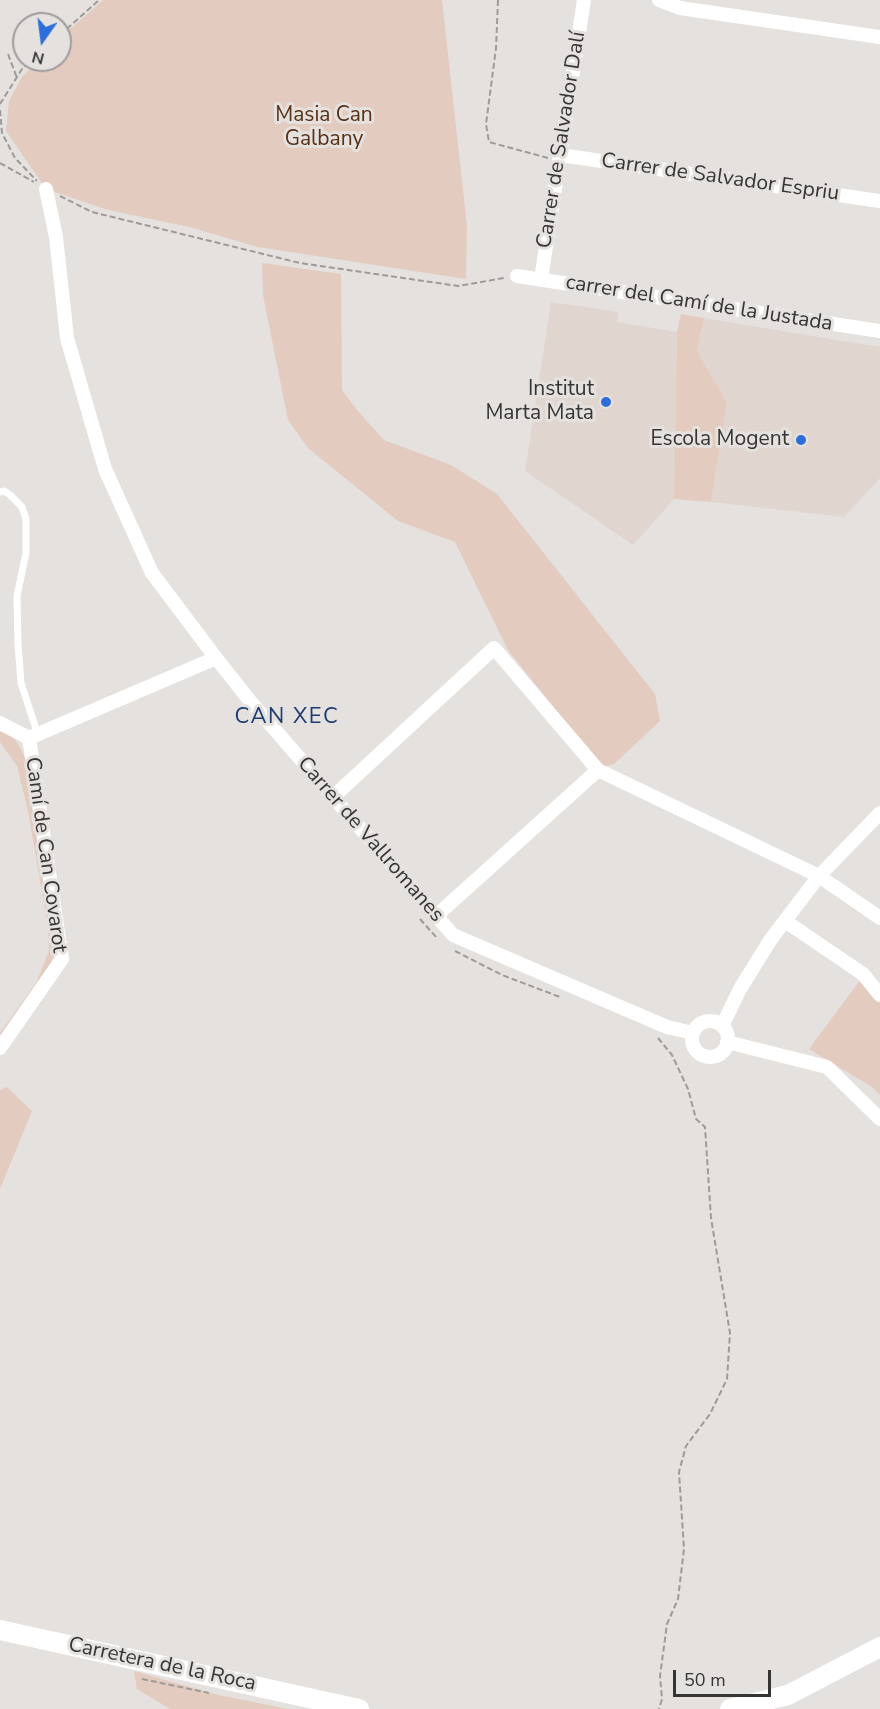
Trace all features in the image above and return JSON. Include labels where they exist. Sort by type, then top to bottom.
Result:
[{"type":"street","name":"Carrer de Salvador Dalí","points":[[541,279],[584,0]]},
{"type":"street","points":[[658,0],[680,8],[880,37]]},
{"type":"street","name":"Carrer de Salvador Espriu","points":[[560,159],[880,201]]},
{"type":"street","name":"Carrer de Vallromanes","points":[[46,189],[56,237],[68,338],[105,469],[152,573],[216,658],[453,935],[667,1027],[693,1033]]},
{"type":"street","name":"carrer del Camí de la Justada","points":[[517,276],[880,332]]},
{"type":"street","points":[[333,797],[494,648],[598,770],[819,876],[880,918]]},
{"type":"street","name":"Camí de Can Covarot","points":[[0,1048],[62,959],[34,736],[216,658]]},
{"type":"street","points":[[0,723],[34,736]]},
{"type":"street","points":[[436,916],[598,770]]},
{"type":"street","points":[[727,1042],[722,1026],[740,989],[785,921],[819,876],[880,813]]},
{"type":"street","points":[[785,921],[863,974],[880,995]]},
{"type":"street","points":[[722,1026],[706,1021],[700,1023],[693,1033],[693,1044],[705,1056],[717,1055],[727,1042]]},
{"type":"street","points":[[727,1042],[827,1067],[880,1119]]},
{"type":"street","name":"Carretera de la Roca","points":[[0,1630],[359,1709]]},
{"type":"street","points":[[730,1709],[788,1695],[880,1647]]},
{"type":"lane","points":[[0,492],[4,491],[10,495],[22,507],[26,519],[26,552],[20,571],[17,596],[18,644],[21,683],[34,736]]},
{"type":"path","points":[[72,24],[99,0]]},
{"type":"path","points":[[498,0],[496,48],[486,124],[489,142],[560,159]]},
{"type":"path","points":[[8,54],[17,78]]},
{"type":"path","points":[[0,104],[22,72]]},
{"type":"path","points":[[0,110],[2,133],[15,158],[46,189]]},
{"type":"path","points":[[0,163],[92,212],[300,263],[458,286],[517,276]]},
{"type":"path","points":[[418,917],[429,933],[437,938]]},
{"type":"path","points":[[453,950],[502,975],[563,998]]},
{"type":"path","points":[[655,1034],[672,1054],[688,1089],[696,1119],[705,1127],[711,1218],[730,1333],[728,1379],[710,1414],[686,1446],[679,1472],[684,1549],[678,1599],[667,1624],[660,1676],[662,1699],[659,1709]]},
{"type":"shaded area","name":"Institut Marta Mata","points":[[551,302],[618,312],[617,322],[677,332],[674,499],[633,545],[525,471]]},
{"type":"shaded area","name":"Escola Mogent","points":[[704,318],[880,347],[880,478],[844,517],[711,502],[727,402],[697,351]]},
{"type":"green space","name":"Masia Can Galbany","points":[[103,0],[442,0],[467,226],[466,279],[258,247],[189,227],[108,210],[46,189],[6,131],[9,101],[27,72],[72,72],[72,27]]},
{"type":"green space","points":[[262,263],[341,274],[342,390],[384,440],[451,465],[497,494],[655,694],[660,721],[614,764],[601,767],[508,650],[455,542],[398,521],[308,448],[288,420],[263,295]]},
{"type":"green space","points":[[681,314],[704,318],[697,351],[727,402],[711,502],[674,499],[677,332]]},
{"type":"green space","points":[[0,727],[15,739],[26,759],[55,952],[48,975],[0,1044],[0,1033],[36,983],[49,951],[48,927],[28,811],[17,766],[0,742]]},
{"type":"green space","points":[[861,979],[880,1000],[880,1095],[872,1087],[809,1049]]},
{"type":"green space","points":[[7,1087],[32,1111],[0,1189],[0,1090]]},
{"type":"green space","points":[[134,1671],[218,1695],[288,1709],[170,1709],[137,1689]]},
{"type":"place","name":"Institut Marta Mata","points":[[606,402]]},
{"type":"place","name":"Escola Mogent","points":[[801,440]]},
{"type":"district","name":"CAN XEC","points":[[287,718]]}]
